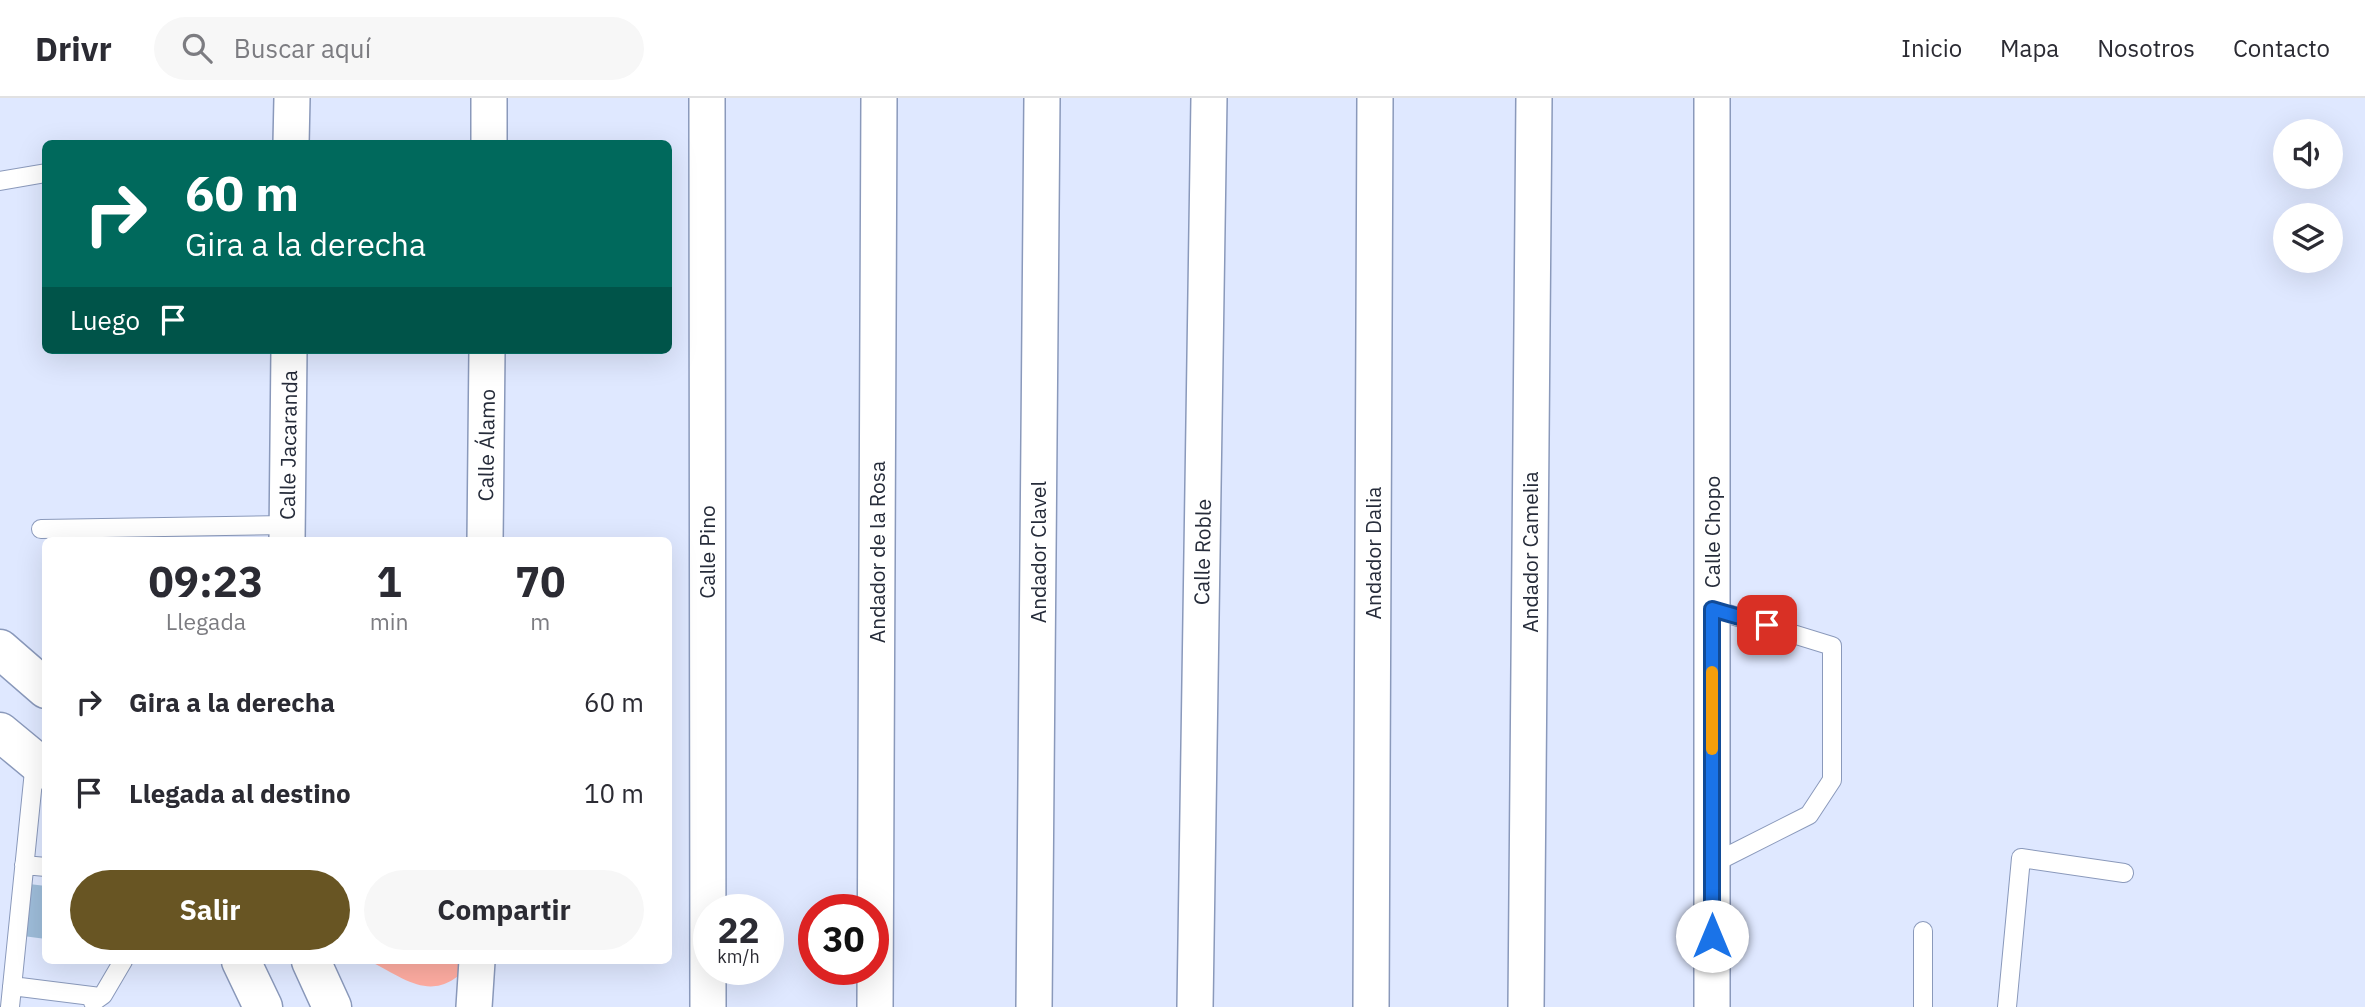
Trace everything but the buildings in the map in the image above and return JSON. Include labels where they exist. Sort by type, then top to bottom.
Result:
[{"type":"main road","points":[[0,649],[42,686]]},
{"type":"main road","points":[[0,732],[40,766]]},
{"type":"main road","points":[[242,964],[263,1007]]},
{"type":"main road","points":[[312,964],[332,1007]]},
{"type":"street","points":[[291,140],[292,98]]},
{"type":"street","points":[[489,98],[489,140]]},
{"type":"street","name":"Calle Pino","points":[[707,98],[708,1007]]},
{"type":"street","name":"Andador de la Rosa","points":[[875,1007],[879,98]]},
{"type":"street","name":"Andador Clavel","points":[[1034,1007],[1042,98]]},
{"type":"street","name":"Calle Roble","points":[[1195,1007],[1209,98]]},
{"type":"street","name":"Andador Dalia","points":[[1371,1007],[1375,98]]},
{"type":"street","name":"Andador Camelia","points":[[1526,1007],[1534,98]]},
{"type":"street","name":"Calle Chopo","points":[[1712,98],[1712,1007]]},
{"type":"street","name":"Calle Jacaranda","points":[[287,533],[289,354]]},
{"type":"street","name":"Calle Álamo","points":[[485,537],[487,354]]},
{"type":"street","points":[[474,1007],[477,964]]},
{"type":"lane","points":[[0,181],[42,174]]},
{"type":"lane","points":[[41,529],[287,533]]},
{"type":"lane","points":[[1712,609],[1832,646],[1832,780],[1809,815],[1712,864]]},
{"type":"lane","points":[[10,1007],[24,865],[40,766]]},
{"type":"lane","points":[[2007,1007],[2021,858],[2124,873]]},
{"type":"lane","points":[[24,865],[42,867]]},
{"type":"lane","points":[[1923,932],[1923,1007]]},
{"type":"lane","points":[[12,986],[93,1002],[121,964]]},
{"type":"shaded area","points":[[376,964],[470,964],[460,975],[435,986],[423,986]]},
{"type":"slow traffic","points":[[1712,672],[1712,749]]},
{"type":"route","points":[[1712,936],[1712,609],[1767,625]]}]
